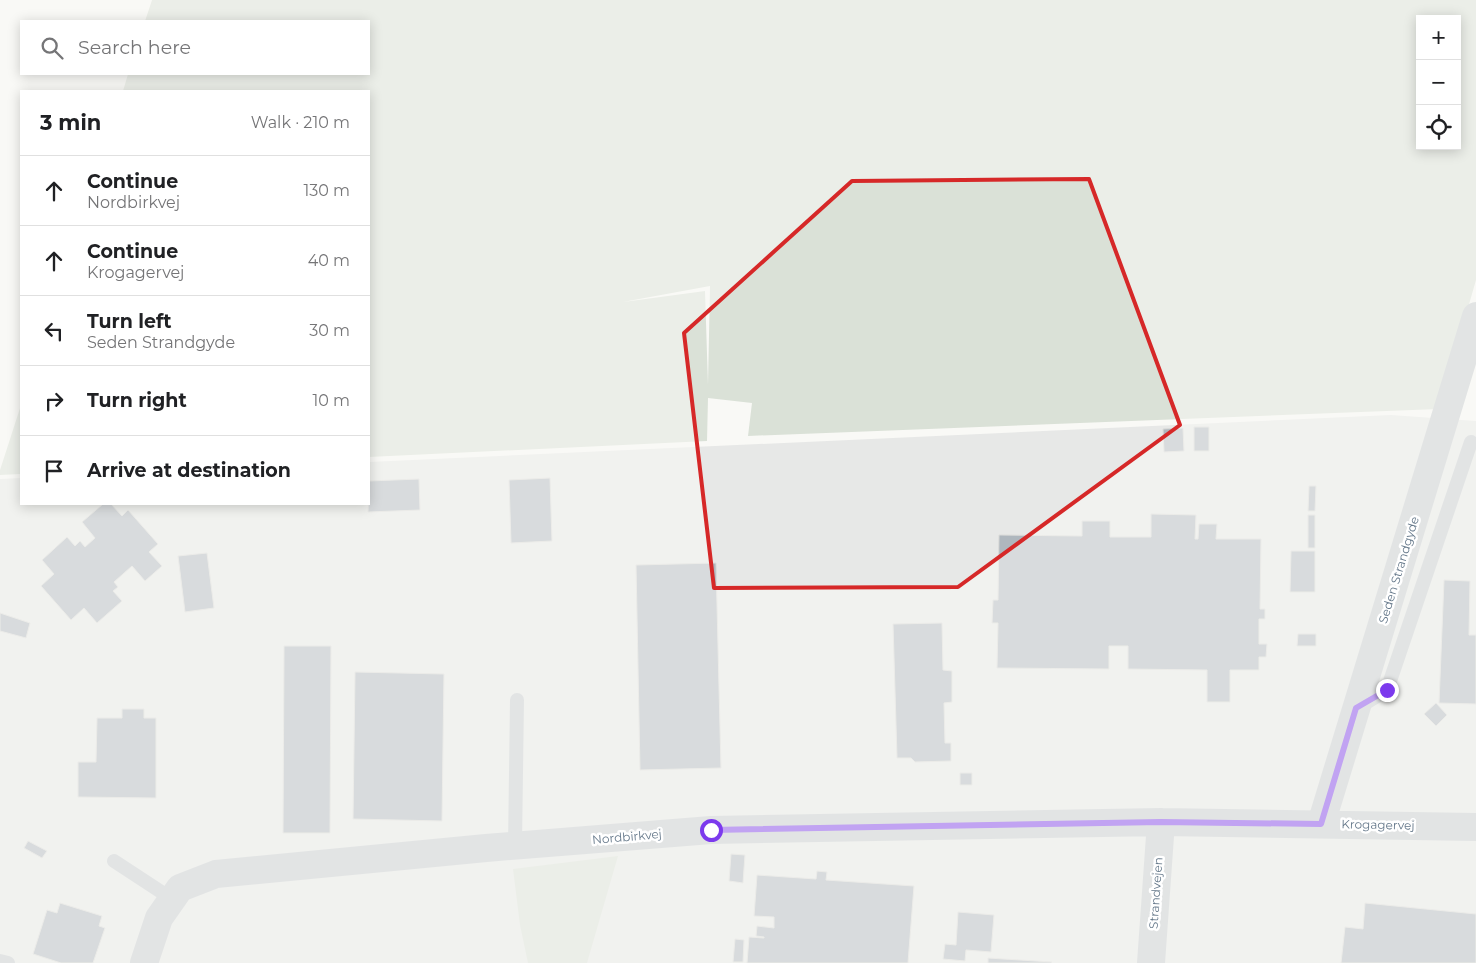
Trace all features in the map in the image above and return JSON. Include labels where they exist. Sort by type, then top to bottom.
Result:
[{"type":"street","name":"Seden Strandgyde","points":[[1321,824],[1476,316]]},
{"type":"street","name":"Nordbirkvej","points":[[144,963],[160,918],[180,888],[216,874],[515,845],[711,830],[1161,822]]},
{"type":"street","name":"Krogagervej","points":[[1161,822],[1476,827]]},
{"type":"street","name":"Strandvejen","points":[[1150,963],[1161,822]]},
{"type":"lane","points":[[1356,708],[1387,690],[1471,442]]},
{"type":"lane","points":[[515,845],[517,700]]},
{"type":"lane","points":[[114,861],[172,899]]},
{"type":"lane","points":[[0,961],[8,963]]},
{"type":"highlighted area","points":[[1089,179],[1180,425],[958,587],[714,588],[684,333],[852,181]]},
{"type":"shaded area","points":[[152,0],[1476,0],[1476,280],[1439,409],[748,436],[752,403],[708,398],[707,441],[370,457],[370,90],[123,90],[128,75],[370,75],[370,20],[145,20]],"holes":[[[710,286],[708,385],[705,291],[623,302]]]},
{"type":"shaded area","points":[[20,408],[20,474],[0,475]]},
{"type":"shaded area","points":[[1391,415],[1476,421],[1476,963],[0,963],[0,479],[20,478],[20,505],[370,505],[370,462]]},
{"type":"shaded area","points":[[618,856],[587,963],[528,963],[520,925],[513,869]]},
{"type":"building","points":[[1194,427],[1209,427],[1209,451],[1194,451]]},
{"type":"building","points":[[1183,428],[1184,451],[1164,452],[1163,429]]},
{"type":"building","points":[[550,478],[552,541],[511,543],[509,480]]},
{"type":"building","points":[[419,479],[420,510],[368,512],[368,505],[370,505],[370,481]]},
{"type":"building","points":[[1309,486],[1316,486],[1315,511],[1308,511]]},
{"type":"building","points":[[102,505],[112,505],[122,516],[128,510],[158,544],[149,552],[162,566],[145,581],[132,566],[114,582],[118,587],[113,591],[122,601],[97,623],[84,608],[71,620],[41,586],[54,574],[42,560],[67,537],[75,546],[80,541],[85,547],[95,538],[82,522]]},
{"type":"building","points":[[1151,514],[1196,515],[1195,539],[1198,539],[1199,524],[1217,524],[1216,539],[1261,539],[1260,609],[1265,609],[1265,619],[1259,619],[1259,644],[1267,644],[1266,657],[1259,657],[1259,670],[1230,670],[1230,702],[1207,702],[1207,670],[1128,669],[1128,646],[1109,646],[1109,669],[997,668],[998,623],[992,623],[993,600],[998,600],[999,535],[1082,536],[1082,521],[1110,521],[1110,537],[1151,537]]},
{"type":"building","points":[[1308,515],[1315,515],[1315,548],[1308,548]]},
{"type":"building","points":[[1291,551],[1315,551],[1315,592],[1290,592]]},
{"type":"building","points":[[207,553],[214,608],[185,612],[178,556]]},
{"type":"building","points":[[716,563],[721,768],[640,770],[636,565]]},
{"type":"building","points":[[1444,580],[1470,581],[1469,635],[1476,635],[1476,704],[1439,703]]},
{"type":"building","points":[[0,613],[30,623],[26,638],[0,631]]},
{"type":"building","points":[[942,623],[943,670],[952,671],[952,702],[944,703],[945,743],[951,743],[951,761],[915,762],[911,758],[897,758],[893,624]]},
{"type":"building","points":[[1298,634],[1316,634],[1316,646],[1297,646]]},
{"type":"building","points":[[284,646],[331,646],[330,833],[283,833]]},
{"type":"building","points":[[355,672],[444,674],[442,821],[353,819]]},
{"type":"building","points":[[1436,703],[1447,715],[1436,726],[1424,714]]},
{"type":"building","points":[[122,709],[144,709],[144,718],[156,718],[156,798],[78,797],[78,762],[96,762],[97,718],[122,718]]},
{"type":"building","points":[[960,773],[972,773],[972,785],[960,785]]},
{"type":"building","points":[[28,841],[47,851],[42,858],[24,848]]},
{"type":"building","points":[[731,854],[745,855],[743,883],[729,881]]},
{"type":"building","points":[[817,871],[827,872],[826,880],[914,886],[908,963],[747,963],[749,937],[764,938],[756,936],[757,926],[774,928],[774,917],[754,916],[757,875],[816,879]]},
{"type":"building","points":[[60,903],[102,916],[99,926],[105,928],[93,963],[61,963],[33,954],[47,910],[57,913]]},
{"type":"building","points":[[1365,903],[1476,914],[1476,963],[1341,963],[1345,927],[1363,929]]},
{"type":"building","points":[[958,912],[994,915],[991,952],[966,950],[965,961],[943,959],[945,944],[956,945]]},
{"type":"building","points":[[735,939],[744,940],[743,962],[733,962]]},
{"type":"building","points":[[988,958],[1052,962],[988,963]]},
{"type":"route","points":[[711,830],[1161,822],[1321,824],[1356,708],[1387,690]]}]
